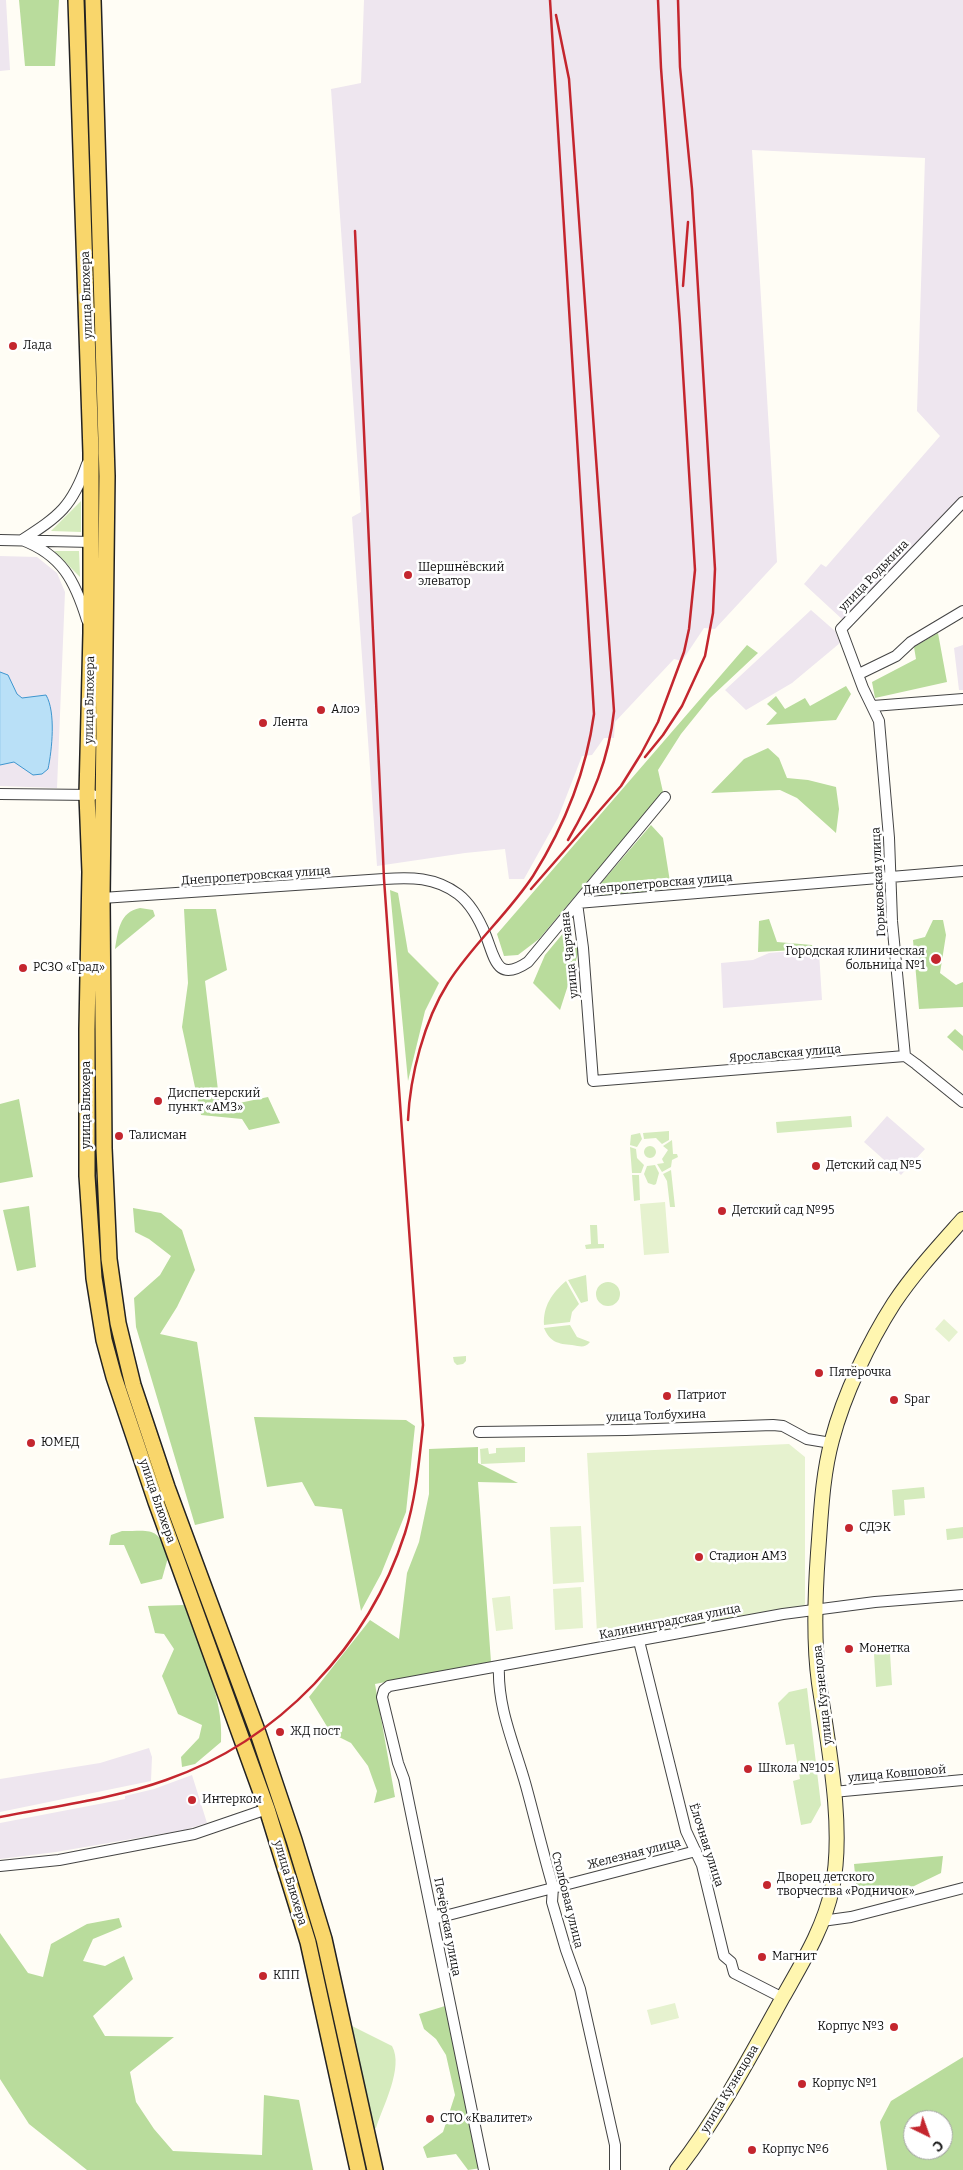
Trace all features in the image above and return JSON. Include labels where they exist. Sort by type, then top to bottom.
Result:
[{"type":"main road","name":"улица Блюхера","points":[[76,0],[91,453],[92,633],[87,794],[96,899],[105,1175],[110,1259],[118,1323],[133,1385],[167,1487],[258,1733],[297,1849],[330,1963],[375,2170]]},
{"type":"main road","name":"улица Блюхера","points":[[93,0],[107,476],[104,795],[87,1029],[87,1176],[94,1278],[104,1340],[114,1377],[156,1502],[268,1809],[308,1942],[358,2170]]},
{"type":"street","points":[[22,540],[46,525],[70,502],[79,487],[91,453]]},
{"type":"street","name":"улица Родькина","points":[[873,706],[863,688],[841,629],[963,502]]},
{"type":"street","points":[[0,540],[92,542]]},
{"type":"street","points":[[22,540],[40,547],[56,560],[78,589],[92,633]]},
{"type":"street","points":[[859,674],[896,656],[911,642],[963,612]]},
{"type":"street","points":[[873,706],[963,699]]},
{"type":"street","name":"Горьковская улица","points":[[873,706],[879,721],[905,1056]]},
{"type":"street","points":[[0,794],[104,795]]},
{"type":"street","name":"улица Чарчана","points":[[593,1082],[583,948],[577,903],[666,797]]},
{"type":"street","name":"Днепропетровская улица","points":[[96,899],[384,879],[425,878],[442,884],[458,894],[468,904],[486,935],[494,960],[499,967],[506,970],[517,969],[528,962],[577,903],[963,871]]},
{"type":"street","points":[[905,1056],[963,1102]]},
{"type":"street","name":"Ярославская улица","points":[[593,1082],[905,1056]]},
{"type":"street","name":"улица Кузнецова","points":[[678,2170],[727,2099],[822,1921],[830,1897],[835,1869],[836,1841],[824,1706],[819,1682],[816,1609],[822,1492],[831,1443],[846,1398],[875,1337],[894,1304],[919,1270],[963,1219]]},
{"type":"street","name":"улица Толбухина","points":[[479,1432],[773,1425],[783,1426],[807,1439],[831,1443]]},
{"type":"street","name":"Калининградская улица","points":[[384,1690],[389,1686],[816,1609],[963,1595]]},
{"type":"street","name":"Ёлочная улица","points":[[639,1641],[686,1831],[702,1865],[724,1956],[732,1962],[734,1973],[782,1998]]},
{"type":"street","name":"Столбовая улица","points":[[499,1666],[498,1680],[506,1723],[526,1786],[553,1886],[552,1902],[580,1989],[615,2145],[615,2170]]},
{"type":"street","name":"Печёрская улица","points":[[384,1690],[382,1697],[398,1763],[404,1779],[484,2170]]},
{"type":"street","name":"улица Ковшовой","points":[[833,1792],[963,1780]]},
{"type":"street","points":[[0,1866],[59,1860],[194,1834],[268,1809]]},
{"type":"street","name":"Железная улица","points":[[433,1919],[553,1886],[696,1851]]},
{"type":"street","points":[[822,1921],[850,1917],[963,1888]]},
{"type":"shaded area","points":[[0,0],[6,0],[10,70],[0,71]]},
{"type":"shaded area","points":[[364,0],[963,0],[963,495],[843,620],[804,584],[821,564],[826,567],[940,436],[917,411],[925,158],[752,150],[777,562],[715,629],[704,628],[682,661],[674,659],[615,722],[614,738],[604,738],[592,755],[582,756],[558,818],[524,879],[509,879],[505,849],[377,866],[352,517],[361,512],[331,89],[361,83]]},
{"type":"shaded area","points":[[0,556],[37,557],[57,573],[65,592],[57,788],[0,786]]},
{"type":"shaded area","points":[[811,610],[835,631],[840,643],[792,683],[746,710],[725,690]]},
{"type":"shaded area","points":[[963,645],[963,690],[959,690],[954,648]]},
{"type":"shaded area","points":[[817,949],[819,952],[822,1000],[723,1008],[721,963],[753,960],[769,953]]},
{"type":"shaded area","points":[[887,1116],[925,1149],[901,1175],[864,1142]]},
{"type":"shaded area","points":[[149,1748],[152,1757],[151,1781],[0,1812],[0,1779],[100,1763]]},
{"type":"shaded area","points":[[192,1775],[207,1823],[184,1830],[56,1852],[0,1859],[0,1823],[125,1799],[125,1796],[154,1789]]},
{"type":"green space","points":[[19,0],[59,0],[55,66],[25,66]]},
{"type":"green space","points":[[81,501],[81,532],[51,531]]},
{"type":"green space","points":[[54,551],[79,551],[80,577]]},
{"type":"green space","points":[[938,633],[947,682],[875,698],[872,682],[916,659],[914,647]]},
{"type":"green space","points":[[747,645],[758,653],[710,698],[681,734],[658,770],[663,792],[539,939],[518,955],[504,956],[497,934]]},
{"type":"green space","points":[[846,686],[851,694],[836,720],[766,725],[777,713],[767,704],[776,696],[785,709],[805,698],[810,706]]},
{"type":"green space","points":[[768,748],[779,758],[787,778],[808,780],[836,787],[839,809],[836,833],[797,798],[780,790],[711,793],[744,759]]},
{"type":"green space","points":[[651,825],[663,838],[671,888],[598,898],[596,889]]},
{"type":"green space","points":[[390,890],[398,893],[408,952],[439,983],[425,1011],[408,1081]]},
{"type":"green space","points":[[140,908],[153,910],[155,916],[115,949],[124,918],[133,910]]},
{"type":"green space","points":[[184,909],[216,909],[227,970],[205,981],[220,1107],[268,1097],[280,1123],[249,1130],[242,1119],[201,1115],[182,1027],[188,983]]},
{"type":"green space","points":[[769,919],[777,942],[812,945],[814,949],[758,952],[759,921]]},
{"type":"green space","points":[[933,920],[943,920],[946,935],[940,973],[956,985],[963,982],[963,1007],[919,1009],[913,940],[925,937]]},
{"type":"green space","points":[[565,931],[579,951],[560,1010],[533,983],[545,955]]},
{"type":"green space","points":[[955,1029],[963,1036],[963,1051],[947,1037]]},
{"type":"green space","points":[[19,1099],[33,1177],[0,1183],[0,1104]]},
{"type":"green space","points":[[851,1116],[852,1127],[777,1133],[776,1122]]},
{"type":"green space","points":[[669,1131],[669,1140],[662,1144],[656,1138],[644,1139],[643,1133]]},
{"type":"green space","points":[[640,1133],[642,1139],[637,1147],[630,1145],[631,1135]]},
{"type":"green space","points":[[672,1140],[673,1154],[677,1154],[678,1157],[672,1160],[671,1167],[662,1172],[657,1164],[664,1163],[662,1159],[668,1150],[663,1146]]},
{"type":"green space","points":[[648,1146],[652,1146],[656,1152],[652,1158],[648,1158],[644,1154],[644,1150]]},
{"type":"green space","points":[[630,1147],[636,1149],[637,1158],[644,1165],[641,1173],[632,1173]]},
{"type":"green space","points":[[655,1165],[659,1173],[654,1185],[648,1183],[644,1174],[647,1166]]},
{"type":"green space","points":[[671,1170],[675,1207],[670,1207],[667,1181],[663,1174]]},
{"type":"green space","points":[[632,1175],[639,1175],[640,1200],[634,1201]]},
{"type":"green space","points":[[665,1202],[669,1253],[644,1255],[640,1204]]},
{"type":"green space","points":[[29,1206],[36,1267],[17,1271],[3,1210]]},
{"type":"green space","points":[[133,1208],[161,1213],[182,1230],[195,1270],[177,1307],[160,1334],[197,1342],[224,1518],[195,1525],[136,1327],[134,1298],[160,1275],[171,1256],[149,1239],[135,1232]]},
{"type":"green space","points":[[590,1225],[597,1225],[598,1244],[604,1244],[604,1248],[586,1249],[585,1245],[591,1244]]},
{"type":"green space","points":[[586,1275],[588,1301],[581,1303],[568,1280]]},
{"type":"green space","points":[[566,1281],[579,1304],[572,1312],[570,1322],[544,1325],[545,1312],[549,1300]]},
{"type":"green space","points":[[608,1282],[613,1283],[619,1289],[619,1299],[613,1305],[608,1306],[603,1305],[597,1299],[596,1294],[597,1289],[603,1283]]},
{"type":"green space","points":[[944,1319],[958,1332],[949,1342],[935,1329]]},
{"type":"green space","points":[[570,1325],[577,1337],[590,1342],[586,1346],[559,1343],[549,1336],[544,1328]]},
{"type":"green space","points":[[466,1356],[466,1361],[463,1364],[457,1365],[454,1362],[453,1357]]},
{"type":"green space","points":[[254,1417],[406,1420],[415,1426],[406,1512],[381,1574],[361,1611],[342,1509],[315,1506],[302,1482],[267,1487]]},
{"type":"green space","name":"Стадион АМЗ","points":[[789,1444],[805,1457],[805,1604],[803,1608],[607,1641],[602,1639],[597,1633],[587,1453]]},
{"type":"green space","points":[[478,1447],[478,1463],[518,1483],[478,1482],[491,1662],[375,1684],[395,1797],[374,1803],[377,1791],[368,1766],[351,1743],[331,1733],[309,1697],[370,1620],[399,1639],[407,1573],[419,1542],[429,1494],[429,1449]]},
{"type":"green space","points":[[525,1447],[525,1462],[481,1464],[480,1449],[488,1448],[489,1454],[496,1453],[496,1448]]},
{"type":"green space","points":[[924,1487],[925,1498],[904,1500],[905,1515],[894,1516],[892,1490]]},
{"type":"green space","points":[[581,1526],[584,1582],[553,1584],[550,1527]]},
{"type":"green space","points":[[963,1527],[963,1538],[947,1540],[946,1529]]},
{"type":"green space","points":[[122,1531],[146,1531],[156,1534],[169,1554],[162,1579],[141,1584],[124,1545],[109,1545],[111,1535]]},
{"type":"green space","points":[[581,1587],[583,1628],[555,1630],[553,1589]]},
{"type":"green space","points":[[510,1596],[513,1629],[496,1631],[492,1598]]},
{"type":"green space","points":[[184,1605],[215,1690],[219,1707],[221,1742],[195,1764],[182,1767],[181,1757],[199,1738],[202,1725],[178,1714],[162,1676],[174,1649],[164,1634],[155,1633],[148,1606]]},
{"type":"green space","points":[[890,1653],[892,1685],[876,1687],[874,1654]]},
{"type":"green space","points":[[807,1688],[821,1805],[811,1823],[801,1825],[793,1781],[800,1779],[794,1744],[786,1745],[778,1703],[789,1692]]},
{"type":"green space","points":[[943,1856],[941,1873],[910,1888],[857,1894],[854,1864]]},
{"type":"green space","points":[[119,1918],[122,1927],[93,1939],[83,1961],[105,1966],[124,1956],[133,1979],[93,2016],[105,2036],[174,2037],[130,2072],[136,2102],[154,2129],[173,2151],[262,2155],[264,2095],[299,2100],[313,2170],[87,2170],[29,2124],[0,2079],[0,1933],[28,1973],[43,1977],[51,1944],[87,1924]]},
{"type":"green space","points":[[675,2003],[679,2018],[651,2025],[647,2010]]},
{"type":"green space","points":[[445,2006],[481,2168],[468,2170],[456,2154],[427,2158],[423,2147],[443,2132],[455,2095],[446,2055],[436,2039],[424,2029],[419,2014]]},
{"type":"green space","points":[[352,2026],[392,2046],[395,2055],[396,2065],[391,2087],[374,2129]]},
{"type":"green space","points":[[963,2057],[963,2170],[887,2170],[880,2122],[891,2101]]},
{"type":"water","points":[[0,672],[8,675],[17,694],[22,698],[46,695],[49,702],[52,721],[51,752],[48,769],[42,774],[33,775],[14,762],[0,765]]},
{"type":"railway","points":[[408,1120],[415,1067],[425,1031],[439,998],[468,956],[523,890],[555,837],[580,778],[594,714],[550,0]]},
{"type":"railway","points":[[531,889],[621,786],[641,754],[658,722],[684,652],[689,629],[695,570],[658,0]]},
{"type":"railway","points":[[645,757],[663,735],[682,706],[705,656],[713,613],[715,569],[692,189],[680,67],[678,0]]},
{"type":"railway","points":[[556,15],[569,79],[614,711],[612,729],[604,762],[592,794],[568,840]]},
{"type":"railway","points":[[683,286],[688,222]]},
{"type":"railway","points":[[0,1817],[105,1797],[166,1780],[207,1763],[246,1741],[281,1715],[314,1684],[343,1651],[368,1614],[389,1574],[405,1533],[412,1507],[423,1425],[384,879],[355,231]]},
{"type":"place","name":"Лада","points":[[13,346]]},
{"type":"place","name":"Шершнёвский элеватор","points":[[408,575]]},
{"type":"place","name":"Алоэ","points":[[321,710]]},
{"type":"place","name":"Лента","points":[[263,723]]},
{"type":"place","name":"Городская клиническая больница №1","points":[[936,959]]},
{"type":"place","name":"РСЗО «Град»","points":[[23,968]]},
{"type":"place","name":"Диспетчерский пункт «АМЗ»","points":[[158,1101]]},
{"type":"place","name":"Талисман","points":[[119,1136]]},
{"type":"place","name":"Детский сад №5","points":[[816,1166]]},
{"type":"place","name":"Детский сад №95","points":[[722,1211]]},
{"type":"place","name":"Пятёрочка","points":[[819,1373]]},
{"type":"place","name":"Патриот","points":[[667,1396]]},
{"type":"place","name":"Spar","points":[[894,1400]]},
{"type":"place","name":"ЮМЕД","points":[[31,1443]]},
{"type":"place","name":"СДЭК","points":[[849,1528]]},
{"type":"place","name":"Стадион АМЗ","points":[[699,1557]]},
{"type":"place","name":"Монетка","points":[[849,1649]]},
{"type":"place","name":"ЖД пост","points":[[280,1732]]},
{"type":"place","name":"Школа №105","points":[[748,1769]]},
{"type":"place","name":"Интерком","points":[[192,1800]]},
{"type":"place","name":"Дворец детского творчества «Родничок»","points":[[767,1885]]},
{"type":"place","name":"Магнит","points":[[762,1957]]},
{"type":"place","name":"КПП","points":[[263,1976]]},
{"type":"place","name":"Корпус №3","points":[[894,2027]]},
{"type":"place","name":"Корпус №1","points":[[802,2084]]},
{"type":"place","name":"СТО «Квалитет»","points":[[430,2119]]},
{"type":"place","name":"Корпус №6","points":[[752,2150]]}]
